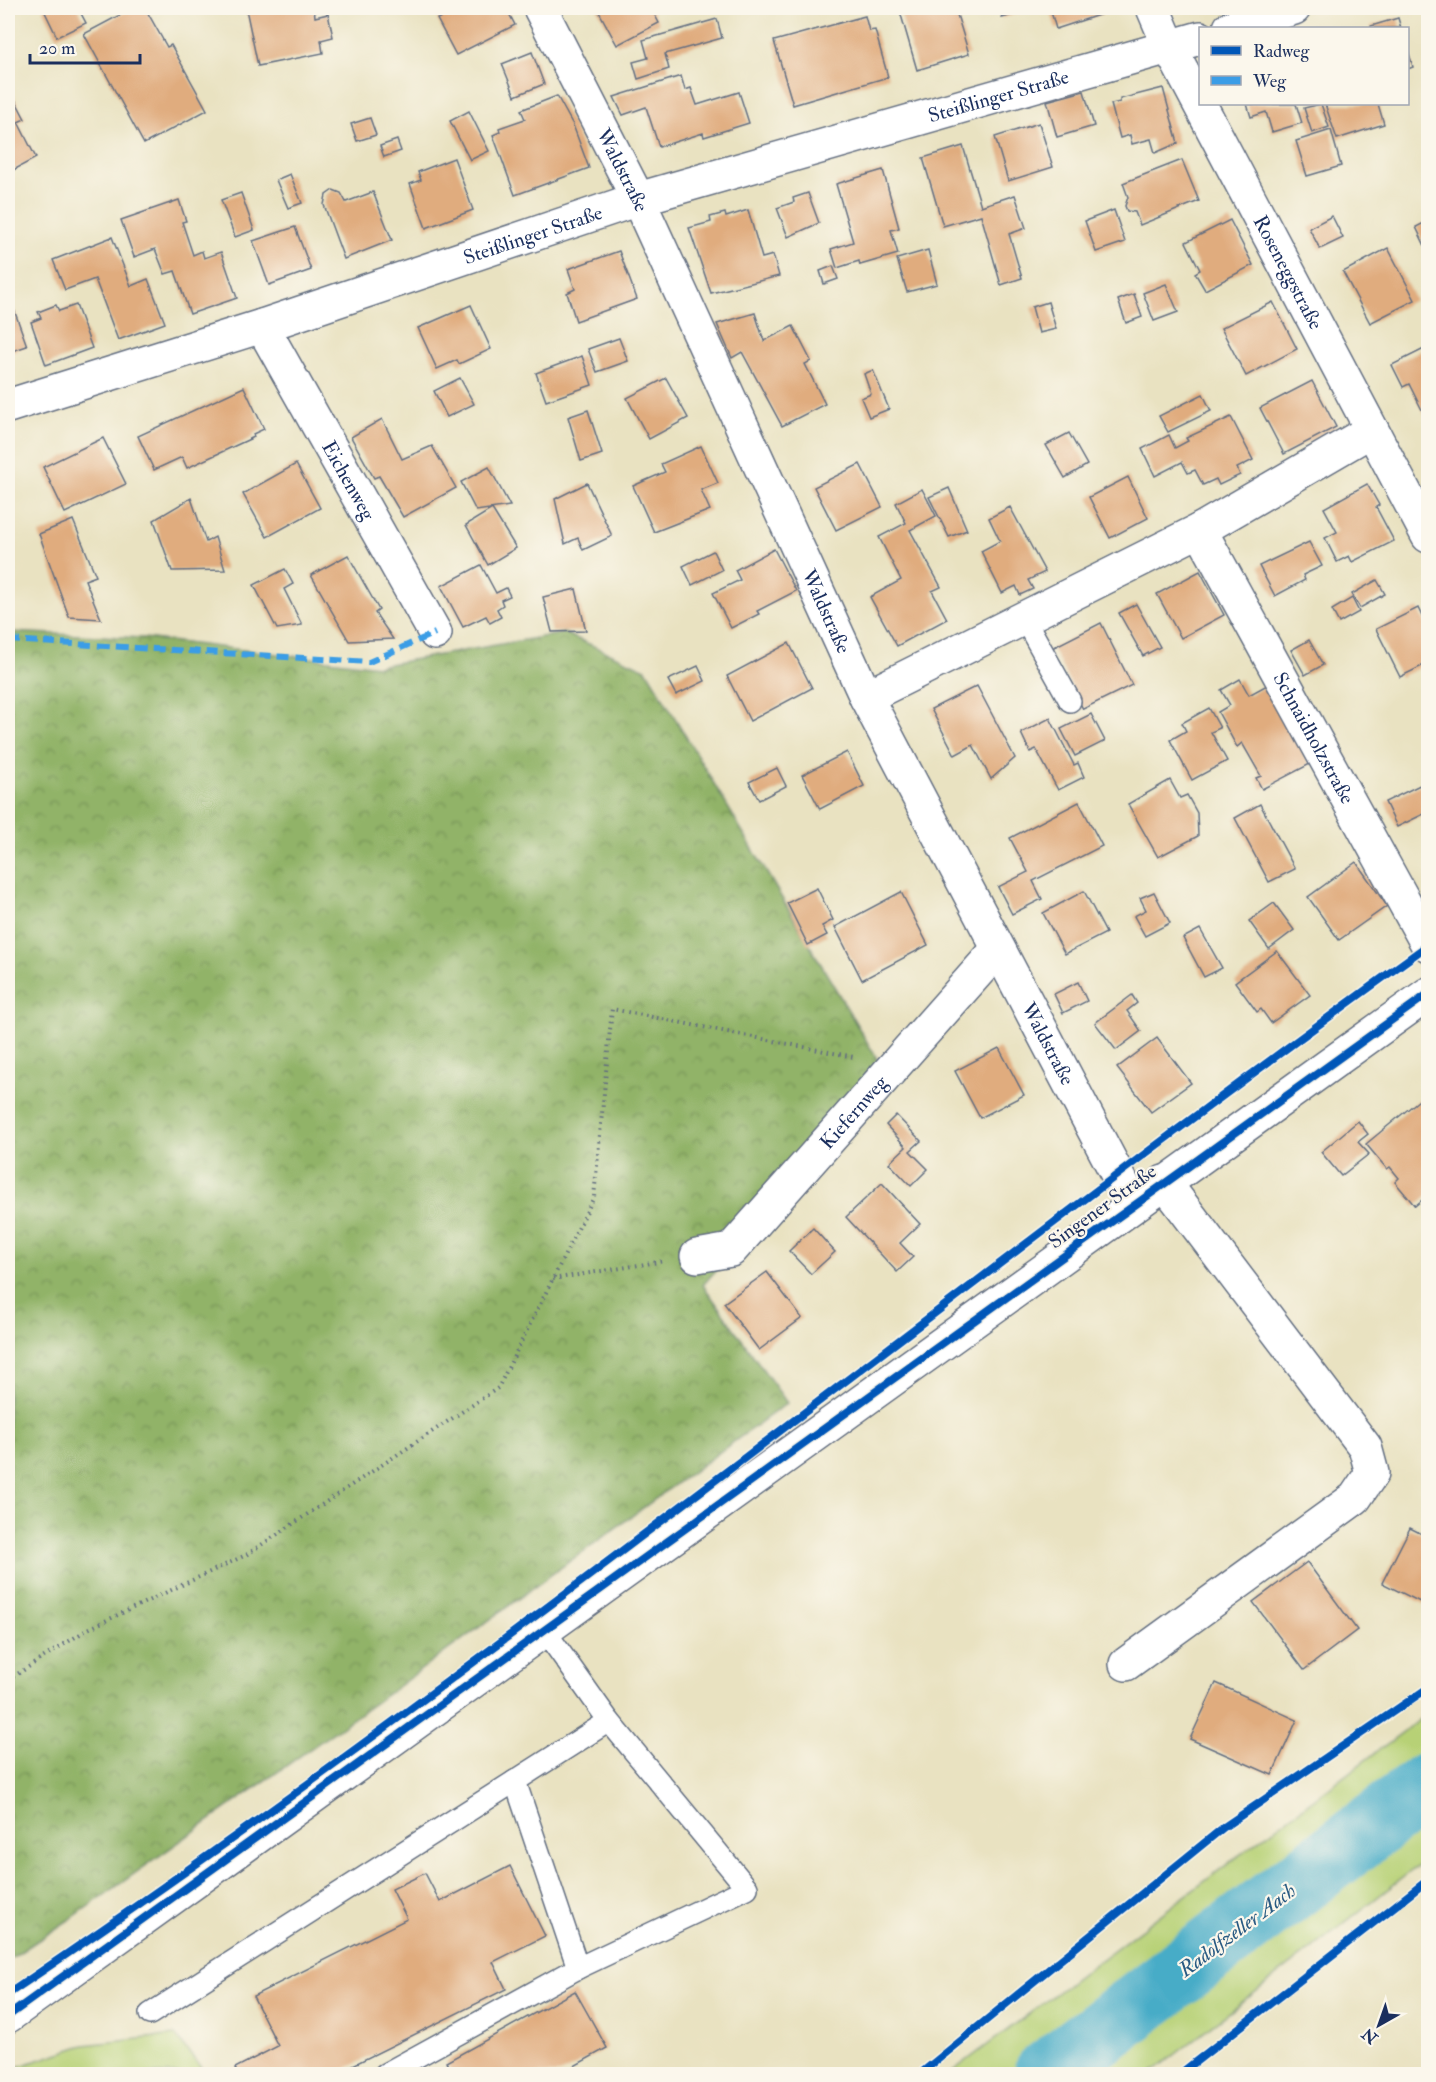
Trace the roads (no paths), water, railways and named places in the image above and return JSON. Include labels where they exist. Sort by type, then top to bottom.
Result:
[{"type":"street","name":"Waldstraße","points":[[540,8],[638,199],[866,697],[1133,1204]]},
{"type":"street","name":"Roseneggstraße","points":[[1153,8],[1170,48],[1199,103]]},
{"type":"street","points":[[1233,27],[1294,8]]},
{"type":"street","name":"Steißlinger Straße","points":[[8,406],[262,326],[638,199],[1199,38]]},
{"type":"street","name":"Roseneggstraße","points":[[1200,105],[1428,536]]},
{"type":"street","name":"Eichenweg","points":[[262,326],[435,633]]},
{"type":"street","points":[[866,697],[1200,530],[1372,430]]},
{"type":"street","name":"Schnaidholzstraße","points":[[1200,530],[1428,945]]},
{"type":"street","name":"Kiefernweg","points":[[697,1256],[731,1250],[998,949]]},
{"type":"street","name":"Singener Straße","points":[[8,2016],[545,1631],[1133,1204],[1428,994]]},
{"type":"street","points":[[1126,1664],[1355,1498],[1372,1473],[1365,1447],[1164,1182]]},
{"type":"lane","points":[[1024,618],[1070,701]]},
{"type":"lane","points":[[385,2074],[578,1968],[747,1888],[609,1721],[545,1631]]},
{"type":"lane","points":[[150,2014],[609,1721]]},
{"type":"lane","points":[[516,1780],[578,1968]]},
{"type":"waterway","name":"Radolfzeller Aach","points":[[1046,2074],[1428,1785]]}]
